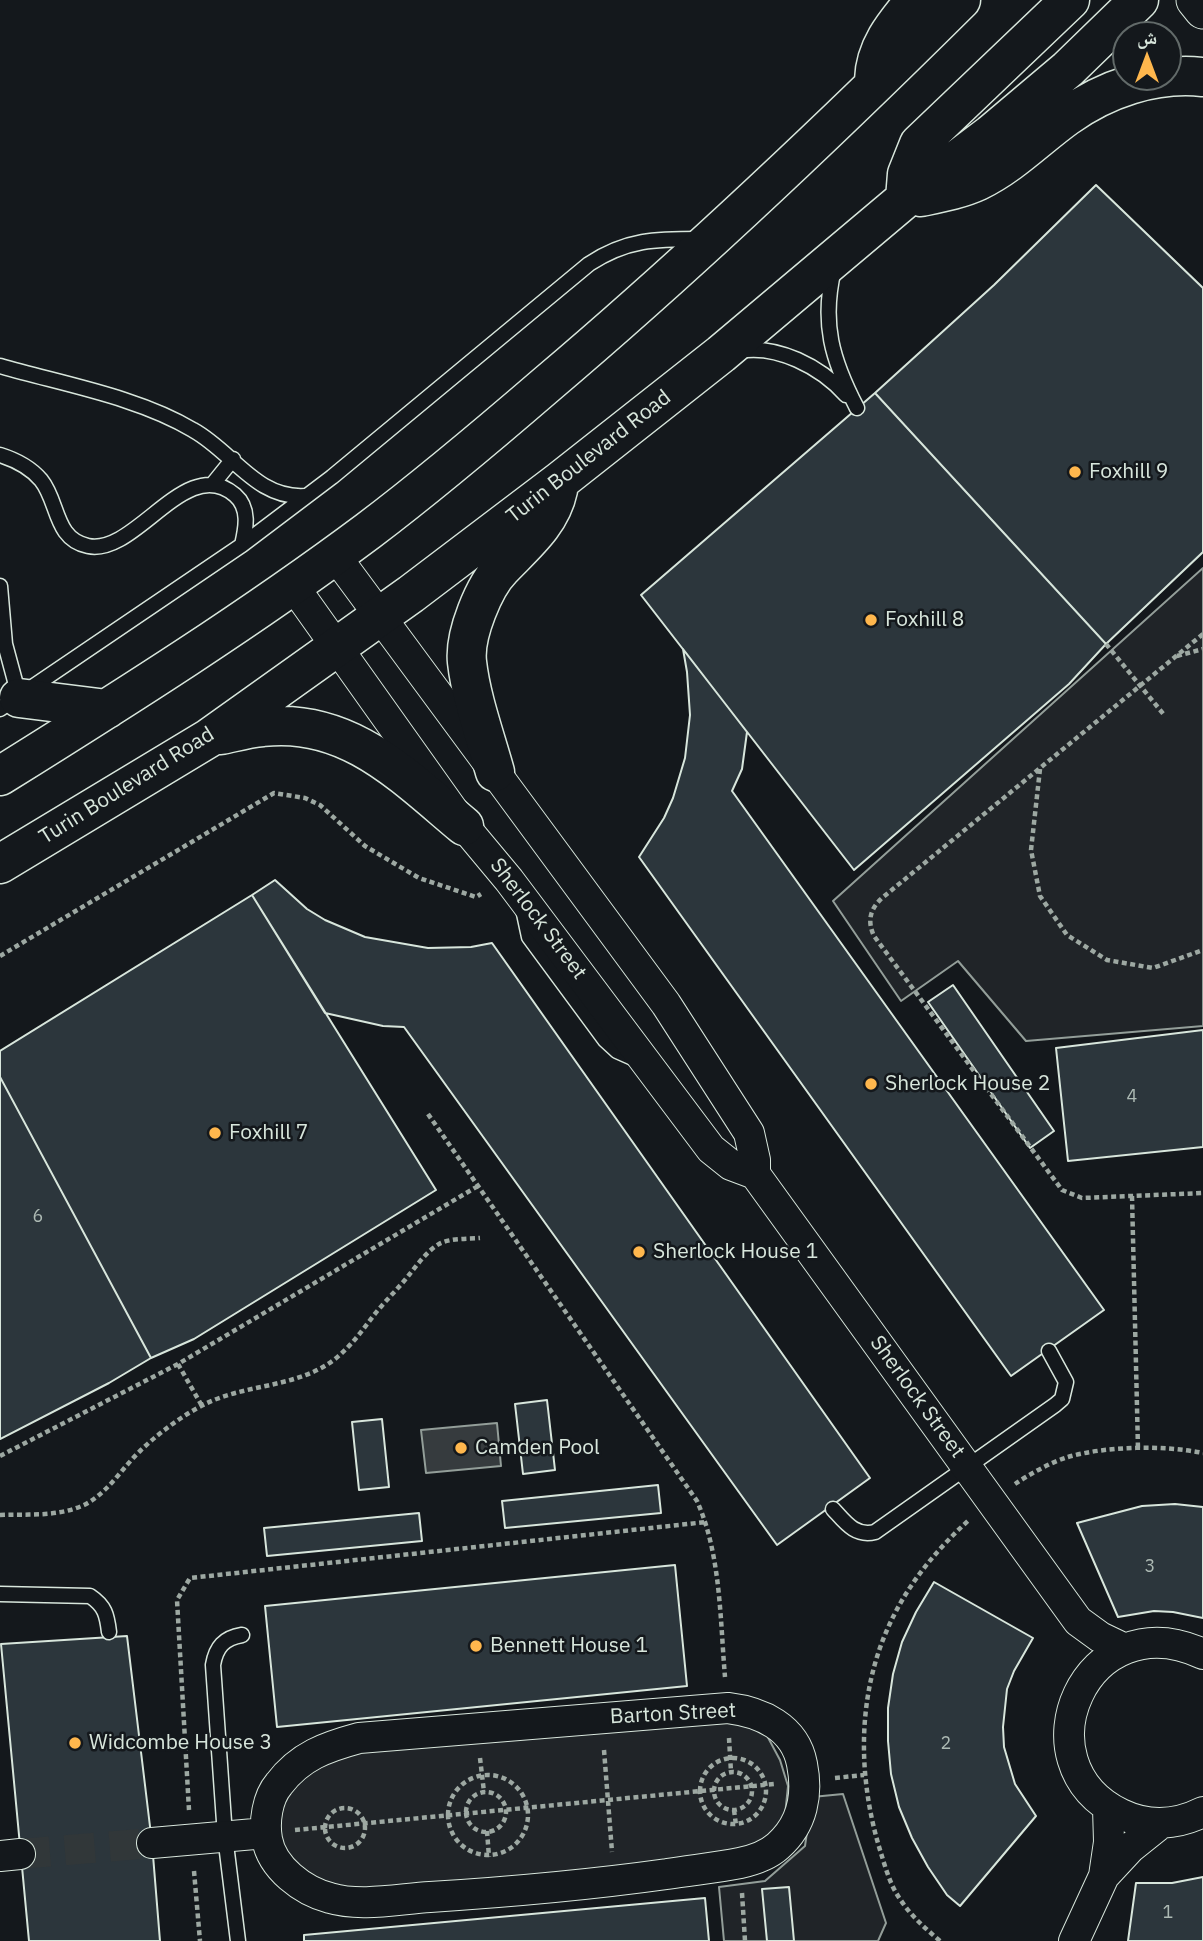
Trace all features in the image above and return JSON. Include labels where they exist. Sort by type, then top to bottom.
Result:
[{"type":"main road","points":[[874,86],[874,64],[882,46],[915,0]]},
{"type":"main road","points":[[0,776],[107,709],[369,530],[497,427],[617,325],[711,239],[961,0]]},
{"type":"main road","points":[[1070,0],[919,144],[907,174],[905,200],[945,192],[978,181],[1008,164],[1067,116],[1105,93],[1147,79],[1203,77]]},
{"type":"main road","name":"Turin Boulevard Road","points":[[0,864],[209,738],[560,481],[721,354],[905,200],[991,134],[1059,77],[1139,0]]},
{"type":"main road","points":[[495,772],[466,659],[471,633],[477,612],[496,574],[544,524],[555,503],[560,481]]},
{"type":"main road","points":[[10,703],[107,709]]},
{"type":"main road","points":[[209,738],[264,726],[300,726],[335,734],[361,745],[385,761],[464,826]]},
{"type":"street","points":[[1195,0],[1203,10]]},
{"type":"street","name":"Sherlock Street","points":[[334,554],[687,1036],[748,1133],[755,1160],[755,1174]]},
{"type":"street","name":"Sherlock Street","points":[[292,584],[464,826],[516,888],[711,1149],[732,1165],[755,1174],[1078,1621],[1100,1637],[1125,1649]]},
{"type":"street","points":[[646,1063],[687,1036]]},
{"type":"street","name":"Sherlock Street","points":[[1078,1621],[1086,1647],[1090,1675]]},
{"type":"street","points":[[1203,1654],[1184,1645],[1154,1643],[1125,1649],[1105,1660],[1090,1675],[1076,1696],[1069,1720],[1069,1746],[1076,1770],[1090,1791],[1108,1808],[1133,1820],[1160,1824],[1188,1820],[1203,1812]]},
{"type":"street","name":"Barton Street","points":[[727,1707],[751,1711],[774,1721],[790,1738],[801,1758],[805,1781],[803,1805],[794,1828],[778,1846],[762,1857],[740,1863],[615,1881],[355,1902],[331,1899],[308,1890],[277,1863],[268,1846],[268,1804],[275,1788],[289,1771],[307,1756],[328,1746],[359,1738],[727,1707]]},
{"type":"street","points":[[1074,1941],[1104,1876],[1109,1842],[1108,1808]]},
{"type":"street","points":[[1104,1876],[1130,1848],[1160,1824]]},
{"type":"street","points":[[152,1843],[266,1833]]},
{"type":"lane","points":[[0,586],[10,703],[242,545],[332,477],[604,254],[646,240],[711,239]]},
{"type":"lane","points":[[721,354],[750,349],[781,354],[811,366],[836,384],[858,408],[842,379],[832,349],[827,317],[829,288],[836,256]]},
{"type":"lane","points":[[0,366],[157,411],[196,431],[260,485],[288,496],[305,496]]},
{"type":"lane","points":[[0,455],[19,462],[42,481],[60,524],[67,535],[77,542],[91,547],[104,546],[117,540],[183,493],[212,485],[236,496],[243,506],[246,519],[242,545]]},
{"type":"lane","points":[[212,485],[233,460]]},
{"type":"lane","points":[[516,888],[529,937],[606,1040],[617,1051],[646,1063]]},
{"type":"lane","points":[[833,1509],[858,1532],[875,1532],[1062,1399],[1066,1382],[1049,1351]]},
{"type":"lane","points":[[0,1594],[90,1596],[100,1602],[107,1612],[109,1633]]},
{"type":"lane","points":[[238,1941],[225,1836],[213,1665],[215,1653],[222,1644],[231,1637],[242,1635]]},
{"type":"path","points":[[1203,634],[876,904],[872,911],[870,928],[1062,1190],[1082,1198],[1203,1193]]},
{"type":"path","points":[[1105,645],[1165,716]]},
{"type":"path","points":[[1175,657],[1203,649]]},
{"type":"path","points":[[1041,768],[1031,850],[1040,896],[1067,935],[1107,960],[1153,968],[1203,950]]},
{"type":"path","points":[[0,957],[274,793],[305,798],[320,805],[365,846],[419,878],[475,897],[516,888]]},
{"type":"path","points":[[428,1114],[685,1482],[706,1521],[716,1577],[727,1707]]},
{"type":"path","points":[[0,1457],[178,1364],[478,1186]]},
{"type":"path","points":[[1132,1196],[1138,1449]]},
{"type":"path","points":[[0,1515],[69,1511],[86,1504],[102,1494],[140,1451],[166,1428],[202,1406],[250,1389],[309,1375],[335,1359],[357,1339],[418,1264],[438,1244],[480,1238]]},
{"type":"path","points":[[178,1364],[202,1406]]},
{"type":"path","points":[[940,1941],[917,1922],[898,1897],[885,1868],[871,1822],[864,1774],[863,1730],[871,1679],[887,1630],[911,1584],[943,1544],[991,1501],[1023,1479],[1067,1457],[1100,1451],[1138,1449],[1203,1453]]},
{"type":"path","points":[[200,1941],[191,1839],[177,1600],[190,1578],[706,1521]]},
{"type":"path","points":[[601,1718],[615,1881]]},
{"type":"path","points":[[730,1758],[749,1762],[762,1776],[766,1785],[762,1807],[755,1816],[736,1824],[714,1818],[706,1811],[700,1791],[702,1782],[713,1765],[730,1758]]},
{"type":"path","points":[[731,1772],[746,1777],[751,1786],[750,1799],[741,1808],[734,1810],[722,1807],[717,1802],[714,1790],[721,1776],[731,1772]]},
{"type":"path","points":[[482,1776],[495,1776],[516,1786],[527,1808],[528,1822],[523,1835],[515,1846],[502,1853],[489,1856],[464,1848],[450,1828],[449,1804],[461,1785],[482,1776]]},
{"type":"path","points":[[266,1833],[805,1781]]},
{"type":"path","points":[[484,1792],[490,1792],[501,1799],[505,1809],[503,1822],[494,1830],[487,1831],[475,1829],[466,1814],[469,1801],[484,1792]]},
{"type":"path","points":[[343,1808],[356,1812],[364,1823],[361,1839],[347,1847],[331,1842],[326,1835],[325,1827],[330,1814],[343,1808]]},
{"type":"path","points":[[740,1863],[745,1941]]},
{"type":"shaded area","points":[[1203,568],[1203,1026],[1026,1041],[958,961],[901,1001],[833,901]]},
{"type":"shaded area","name":"Camden Pool","points":[[497,1423],[501,1466],[426,1473],[421,1430]]},
{"type":"shaded area","points":[[714,1708],[764,1730],[780,1760],[788,1786],[785,1815],[774,1837],[749,1858],[367,1896],[277,1866],[267,1792],[288,1756]]},
{"type":"shaded area","points":[[843,1794],[886,1923],[878,1941],[724,1941],[719,1887],[765,1881],[805,1846],[812,1797]]},
{"type":"building","name":"Foxhill 9","points":[[1096,185],[1203,288],[1203,552],[1106,644],[875,393],[994,285]]},
{"type":"building","name":"Foxhill 8","points":[[875,393],[1106,644],[1069,684],[854,870],[641,595]]},
{"type":"building","name":"Sherlock House 2","points":[[683,649],[747,732],[742,769],[732,791],[1104,1310],[1011,1376],[639,857],[664,818],[685,758],[690,715]]},
{"type":"building","name":"Sherlock House 1","points":[[275,880],[307,909],[365,937],[428,948],[471,947],[492,943],[870,1478],[777,1545],[404,1027],[383,1026],[325,1013],[252,895]]},
{"type":"building","name":"Foxhill 7","points":[[252,895],[436,1190],[194,1339],[151,1358],[0,1077],[0,1051]]},
{"type":"building","points":[[953,985],[1054,1131],[1030,1148],[928,1002]]},
{"type":"building","points":[[1203,1030],[1203,1147],[1068,1161],[1056,1048]]},
{"type":"building","points":[[0,1077],[151,1358],[109,1383],[0,1439]]},
{"type":"building","points":[[547,1400],[555,1470],[523,1474],[515,1404]]},
{"type":"building","points":[[382,1419],[389,1487],[359,1490],[352,1422]]},
{"type":"building","points":[[658,1485],[661,1513],[505,1528],[502,1501]]},
{"type":"building","points":[[1175,1504],[1203,1507],[1203,1618],[1154,1611],[1118,1617],[1077,1523],[1142,1506]]},
{"type":"building","points":[[419,1513],[422,1541],[267,1556],[264,1528]]},
{"type":"building","name":"Bennett House 1","points":[[675,1565],[687,1686],[277,1727],[265,1606]]},
{"type":"building","points":[[934,1582],[1033,1638],[1007,1689],[1003,1727],[1004,1747],[1015,1784],[1036,1816],[960,1906],[947,1895],[912,1838],[899,1807],[891,1774],[888,1741],[888,1708],[893,1674],[902,1642]]},
{"type":"building","name":"Widcombe House 3","points":[[127,1636],[152,1843],[160,1941],[29,1941],[1,1644]]},
{"type":"building","points":[[1203,1877],[1203,1941],[1128,1941],[1136,1883],[1172,1883]]},
{"type":"building","points":[[789,1887],[794,1941],[767,1941],[762,1889]]},
{"type":"building","points":[[705,1898],[709,1941],[304,1941],[304,1935]]},
{"type":"tunnel","points":[[20,1854],[152,1843]]},
{"type":"place","name":"Foxhill 9","points":[[1075,472]]},
{"type":"place","name":"Foxhill 8","points":[[871,620]]},
{"type":"place","name":"Sherlock House 2","points":[[871,1084]]},
{"type":"place","name":"Foxhill 7","points":[[215,1133]]},
{"type":"place","name":"Sherlock House 1","points":[[639,1252]]},
{"type":"place","name":"Camden Pool","points":[[461,1448]]},
{"type":"place","name":"Bennett House 1","points":[[476,1646]]},
{"type":"place","name":"Widcombe House 3","points":[[75,1743]]}]
